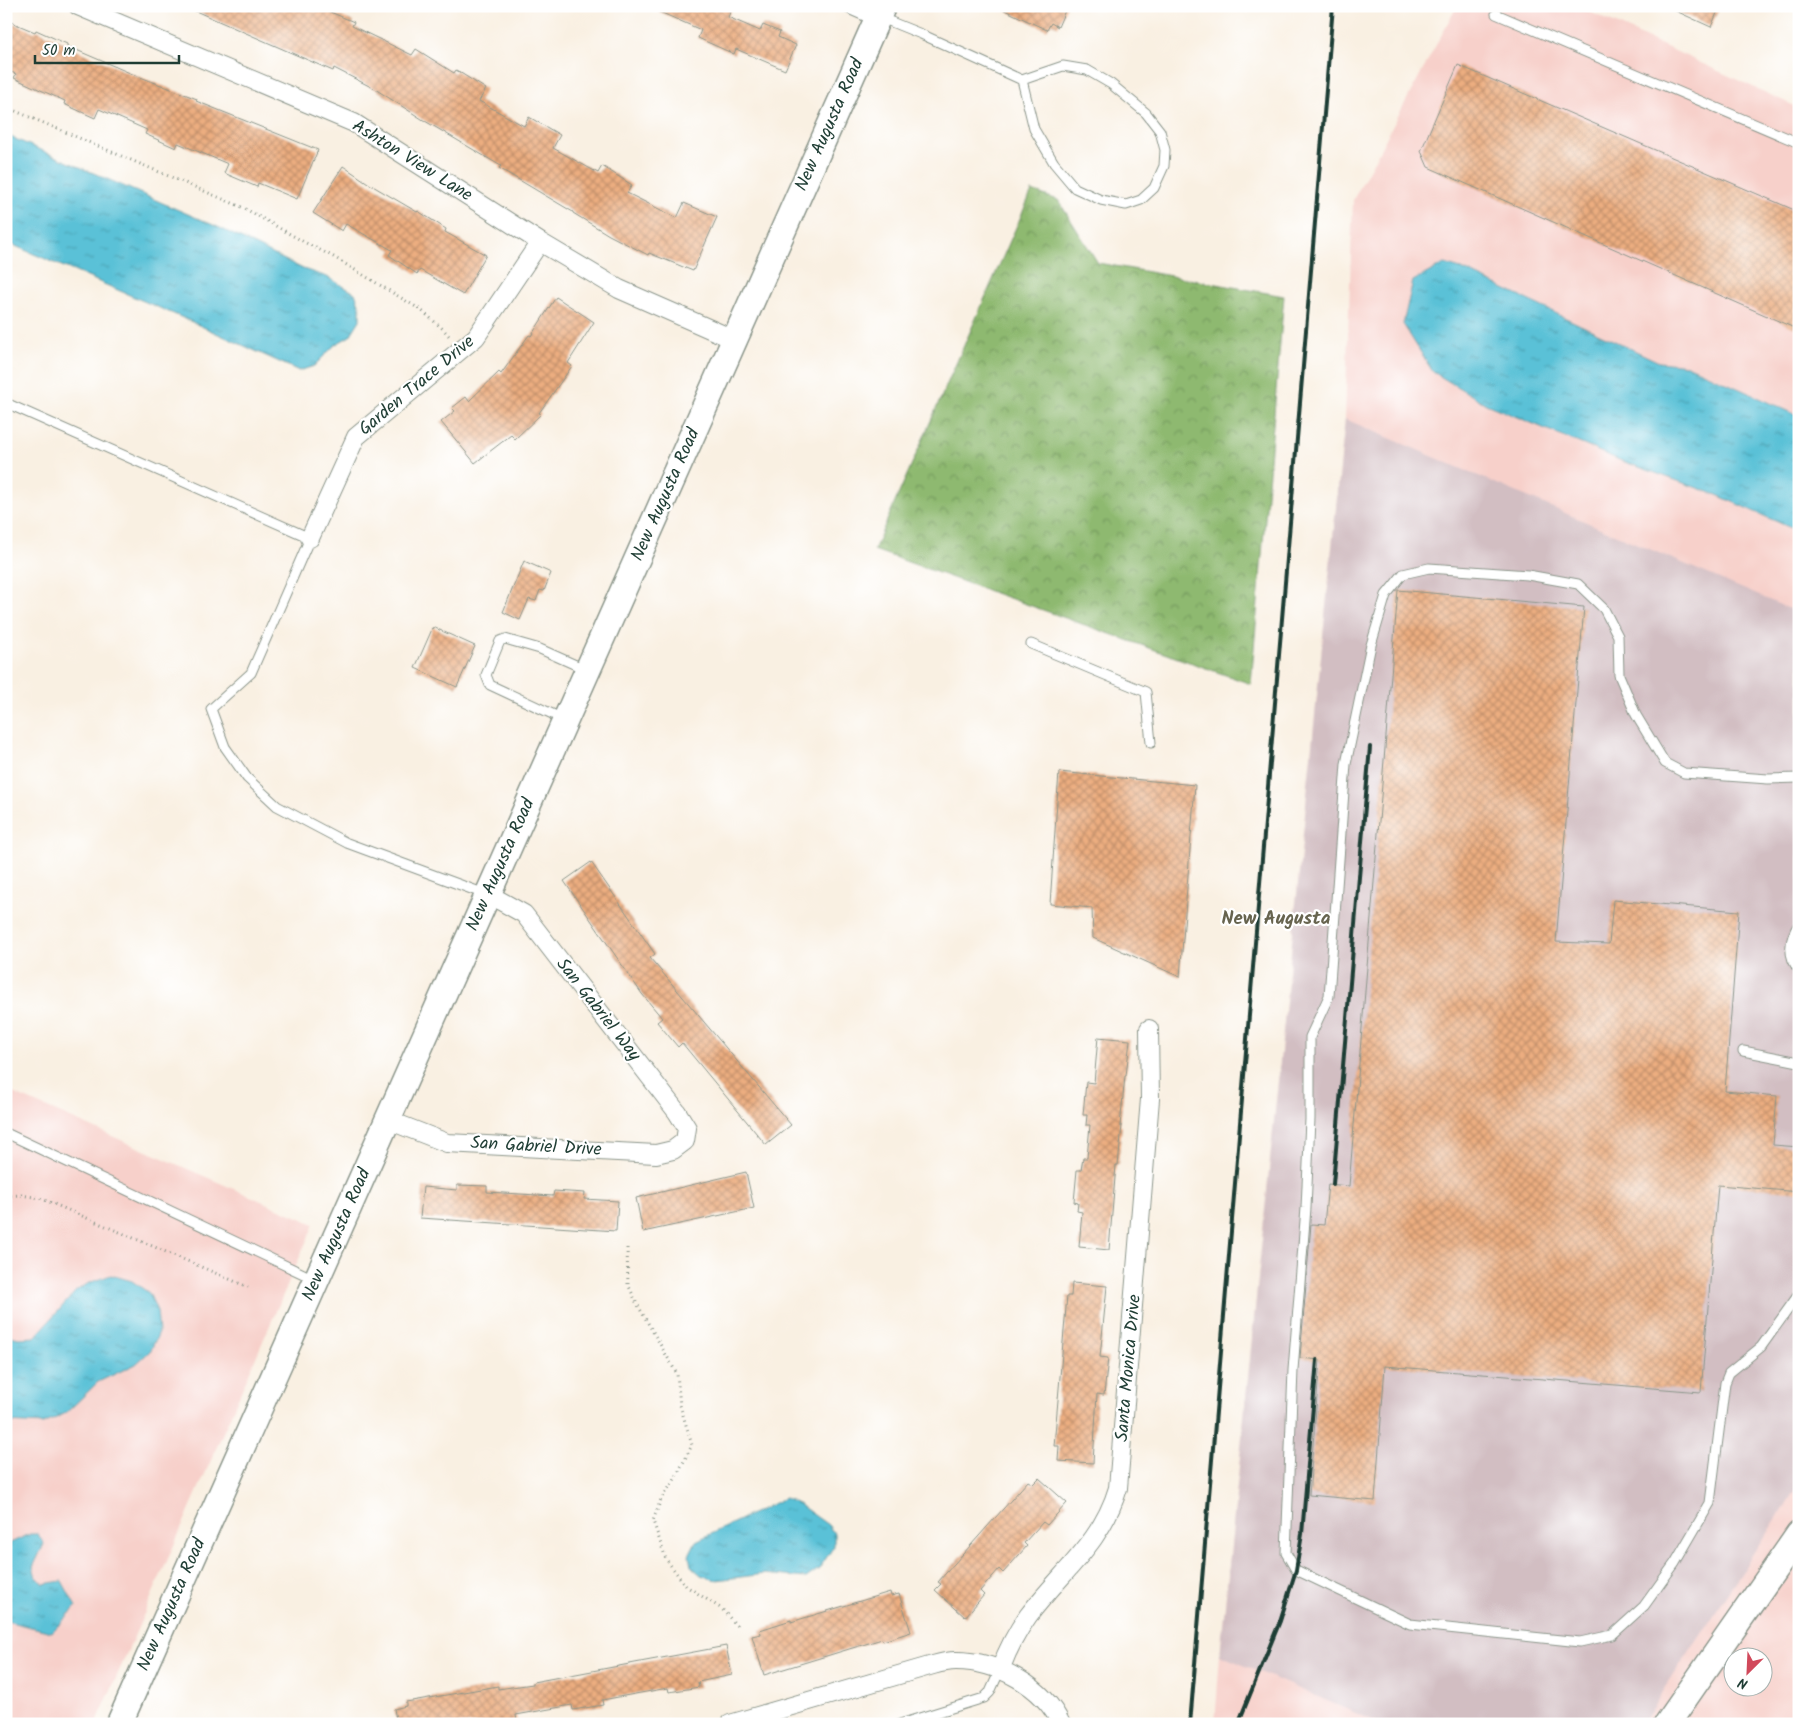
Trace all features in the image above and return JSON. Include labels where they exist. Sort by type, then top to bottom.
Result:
[{"type":"street","name":"Ashton View Lane","points":[[78,6],[354,123],[540,242],[619,289],[735,340]]},
{"type":"street","points":[[853,6],[881,12]]},
{"type":"street","name":"New Augusta Road","points":[[119,1724],[881,12]]},
{"type":"street","name":"Garden Trace Drive","points":[[310,538],[356,437],[476,337],[540,242]]},
{"type":"street","name":"San Gabriel Way","points":[[488,894],[524,914],[677,1112],[687,1128],[685,1141]]},
{"type":"street","name":"Santa Monica Drive","points":[[1000,1670],[1021,1626],[1102,1528],[1114,1504],[1118,1488],[1150,1099],[1148,1028]]},
{"type":"street","name":"San Gabriel Drive","points":[[388,1120],[447,1143],[656,1154],[673,1150],[685,1141]]},
{"type":"street","points":[[1667,1724],[1799,1534]]},
{"type":"street","points":[[730,1724],[932,1665],[956,1661],[992,1667],[1016,1677],[1045,1700],[1061,1724]]},
{"type":"lane","points":[[881,12],[921,34],[1022,80],[1063,66],[1087,70],[1111,84],[1146,113],[1160,131],[1165,150],[1164,166],[1154,188],[1140,200],[1126,205],[1101,200],[1075,188],[1054,164],[1034,129],[1022,80]]},
{"type":"lane","points":[[1496,14],[1799,143]]},
{"type":"lane","points":[[6,402],[310,538],[251,673],[211,709],[225,747],[247,778],[277,806],[347,843],[488,894]]},
{"type":"lane","points":[[1799,778],[1768,779],[1684,773],[1665,763],[1636,715],[1619,675],[1618,636],[1604,609],[1578,584],[1528,575],[1429,568],[1403,574],[1386,595],[1371,646],[1346,764],[1329,996],[1310,1037],[1310,1118],[1306,1208],[1293,1370],[1286,1553],[1296,1570],[1410,1624],[1580,1642],[1612,1635],[1644,1606],[1675,1563],[1710,1503],[1725,1383],[1729,1373],[1761,1347],[1799,1294]]},
{"type":"lane","points":[[566,720],[490,685],[486,675],[500,641],[505,639],[540,649],[588,671]]},
{"type":"lane","points":[[1031,644],[1146,692],[1150,743]]},
{"type":"lane","points":[[1799,924],[1793,932],[1790,952],[1793,963],[1799,970]]},
{"type":"lane","points":[[1743,1051],[1799,1062]]},
{"type":"lane","points":[[6,1133],[316,1280]]},
{"type":"lane","points":[[900,1724],[984,1698],[990,1692],[1000,1670]]},
{"type":"path","points":[[6,106],[244,208],[332,256],[421,310],[449,336]]},
{"type":"path","points":[[6,1196],[21,1195],[40,1198],[248,1287]]},
{"type":"path","points":[[627,1248],[628,1284],[676,1374],[680,1405],[692,1444],[675,1479],[661,1499],[653,1521],[666,1559],[686,1586],[722,1610],[737,1626]]},
{"type":"shaded area","points":[[1457,6],[1577,6],[1799,108],[1799,1724],[1215,1724],[1220,1655],[1345,419],[1353,200]]},
{"type":"shaded area","points":[[1345,419],[1799,613],[1799,1484],[1642,1724],[1381,1724],[1220,1655]]},
{"type":"shaded area","points":[[6,1090],[314,1224],[96,1724],[6,1724]]},
{"type":"green space","points":[[1032,191],[1058,200],[1098,263],[1284,296],[1251,684],[874,550]]},
{"type":"water","points":[[6,135],[220,228],[303,269],[327,277],[355,293],[360,307],[360,320],[350,336],[336,344],[314,366],[299,371],[190,321],[6,242]]},
{"type":"water","points":[[1444,264],[1464,270],[1659,362],[1687,365],[1799,416],[1799,530],[1717,495],[1622,461],[1486,404],[1433,372],[1403,324],[1413,281]]},
{"type":"water","points":[[111,1275],[132,1281],[149,1293],[157,1311],[159,1332],[151,1350],[136,1364],[98,1382],[66,1413],[44,1424],[6,1422],[6,1335],[19,1338],[35,1337],[76,1291],[89,1283]]},
{"type":"water","points":[[785,1498],[800,1505],[828,1525],[834,1533],[834,1546],[819,1569],[806,1578],[765,1574],[716,1580],[701,1575],[691,1566],[689,1555],[696,1541]]},
{"type":"water","points":[[30,1534],[38,1534],[44,1544],[33,1567],[36,1577],[43,1584],[62,1581],[76,1607],[52,1632],[6,1621],[6,1545]]},
{"type":"building","points":[[184,6],[316,6],[354,22],[352,26],[412,55],[416,49],[454,73],[456,70],[486,89],[479,101],[524,126],[529,117],[560,135],[553,148],[598,173],[602,166],[632,185],[627,193],[677,218],[684,203],[717,217],[693,271],[649,253],[648,255],[609,235],[375,89],[334,68],[333,71]]},
{"type":"building","points":[[646,6],[733,6],[728,17],[760,31],[763,25],[780,32],[778,37],[796,45],[785,70],[736,49],[734,54],[698,38],[701,30]]},
{"type":"building","points":[[996,6],[1067,6],[1058,27],[1051,23],[1047,30]]},
{"type":"building","points":[[1665,6],[1720,6],[1711,27]]},
{"type":"building","points":[[6,20],[35,32],[36,30],[67,44],[67,46],[130,73],[318,150],[297,199],[258,183],[257,187],[224,173],[228,164],[178,143],[176,148],[145,134],[147,130],[99,109],[95,118],[64,104],[65,101],[14,78],[16,74],[6,70]]},
{"type":"building","points":[[1458,65],[1799,212],[1799,330],[1428,167],[1421,151]]},
{"type":"building","points":[[343,166],[371,185],[446,229],[445,232],[486,255],[463,295],[420,270],[417,274],[389,255],[392,250],[346,224],[342,231],[313,213]]},
{"type":"building","points":[[556,297],[594,322],[568,363],[572,366],[539,413],[541,414],[515,439],[511,435],[475,463],[441,422],[455,411],[452,408],[466,397],[469,401],[499,372],[501,374],[529,335],[531,336]]},
{"type":"building","points":[[524,561],[551,573],[544,591],[540,590],[536,601],[529,599],[520,620],[503,612]]},
{"type":"building","points":[[1398,590],[1584,607],[1556,942],[1609,944],[1613,900],[1739,911],[1725,1091],[1777,1096],[1773,1145],[1799,1147],[1799,1192],[1718,1185],[1701,1392],[1385,1366],[1375,1501],[1309,1495],[1320,1360],[1300,1358],[1311,1224],[1324,1225],[1328,1184],[1349,1186]]},
{"type":"building","points":[[433,627],[475,646],[457,687],[415,668]]},
{"type":"building","points":[[1059,772],[1195,785],[1180,977],[1093,938],[1092,908],[1050,904]]},
{"type":"building","points":[[591,862],[655,954],[650,958],[791,1125],[766,1145],[682,1043],[678,1047],[657,1022],[662,1018],[642,994],[564,881]]},
{"type":"building","points":[[1098,1037],[1130,1040],[1109,1250],[1079,1247],[1082,1212],[1077,1211],[1078,1203],[1074,1202],[1077,1170],[1081,1170],[1083,1158],[1087,1158],[1090,1125],[1086,1125],[1087,1115],[1083,1115],[1086,1082],[1094,1083]]},
{"type":"building","points":[[746,1172],[754,1208],[643,1232],[636,1198]]},
{"type":"building","points":[[457,1185],[487,1186],[487,1192],[553,1196],[554,1191],[585,1193],[584,1199],[618,1201],[616,1231],[420,1218],[423,1187],[457,1190]]},
{"type":"building","points":[[1072,1283],[1107,1286],[1100,1357],[1108,1358],[1104,1395],[1097,1394],[1093,1463],[1058,1461],[1059,1446],[1054,1446],[1067,1296],[1071,1296]]},
{"type":"building","points":[[1039,1478],[1067,1503],[1047,1525],[1043,1522],[1024,1543],[1027,1546],[1003,1573],[999,1569],[980,1591],[984,1595],[965,1617],[935,1590],[941,1584],[938,1582],[1028,1481],[1033,1484]]},
{"type":"building","points":[[890,1592],[891,1596],[899,1594],[911,1632],[764,1675],[752,1636],[761,1634],[760,1630]]},
{"type":"building","points":[[726,1646],[732,1675],[698,1682],[699,1687],[669,1692],[668,1688],[602,1700],[603,1705],[573,1710],[572,1705],[516,1715],[517,1722],[507,1724],[397,1724],[394,1709],[406,1706],[406,1702],[498,1686],[498,1689],[533,1684],[533,1682]]},
{"type":"railway","points":[[1190,1724],[1333,6]]},
{"type":"railway","points":[[1333,1184],[1370,747]]},
{"type":"railway","points":[[1238,1724],[1280,1621],[1296,1570],[1302,1534],[1317,1360]]},
{"type":"district","name":"New Augusta","points":[[1276,919]]}]
